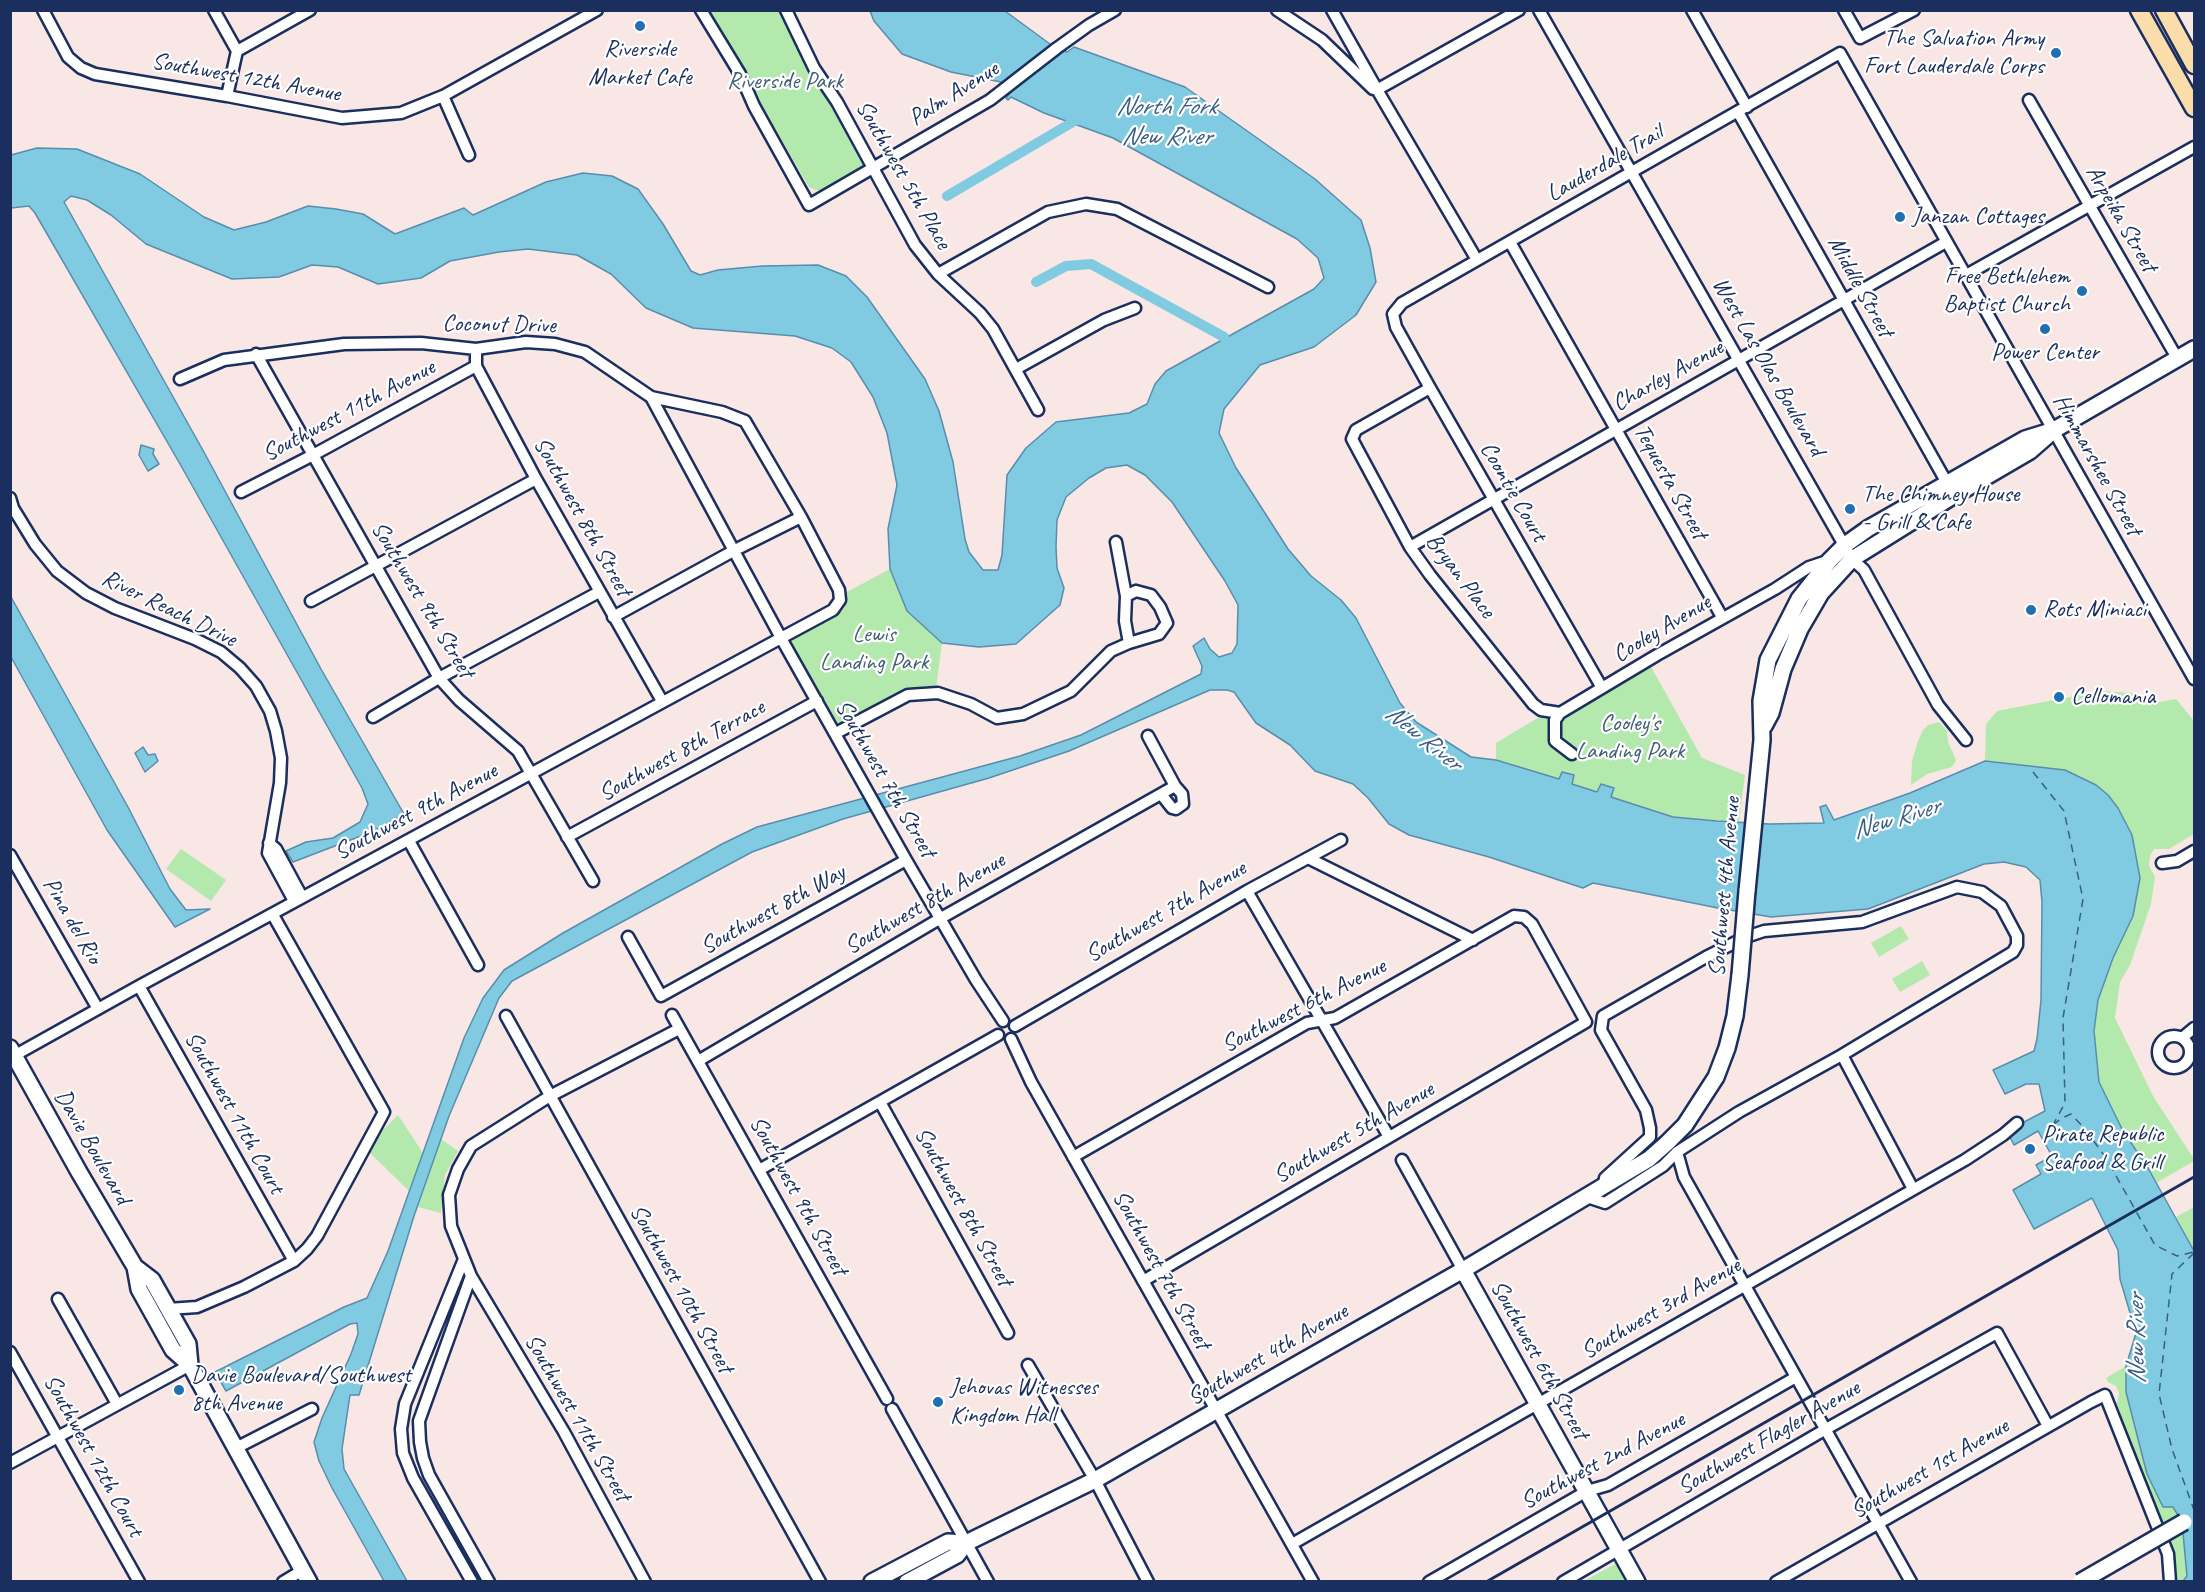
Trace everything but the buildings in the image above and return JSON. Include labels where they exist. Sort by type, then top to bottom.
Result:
[{"type":"main road","points":[[2139,10],[2194,108]]},
{"type":"main road","points":[[2164,10],[2194,65]]},
{"type":"main road","points":[[1849,552],[1933,508],[2030,451],[2054,430],[2194,349]]},
{"type":"main road","points":[[1762,735],[1771,713],[1783,669],[1800,629],[1849,552],[1869,528],[2025,439],[2054,430]]},
{"type":"main road","name":"Southwest 4th Avenue","points":[[907,1581],[957,1555],[966,1543],[1095,1480],[1462,1270],[1587,1197],[1648,1159],[1668,1143],[1700,1104],[1716,1077],[1727,1048],[1735,1016],[1762,735],[1761,700],[1768,660],[1799,599],[1830,560],[1849,552]]},
{"type":"main road","name":"Davie Boulevard","points":[[12,1054],[135,1267],[152,1281],[188,1344],[190,1365]]},
{"type":"main road","name":"Davie Boulevard","points":[[135,1267],[139,1289],[173,1350],[190,1365],[306,1576]]},
{"type":"main road","name":"Southwest 6th Street","points":[[1462,1270],[1637,1581]]},
{"type":"main road","points":[[2080,1581],[2194,1516]]},
{"type":"main road","name":"Southwest 4th Avenue","points":[[872,1581],[948,1542],[966,1543]]},
{"type":"street","name":"Southwest 12th Avenue","points":[[43,10],[68,57],[81,68],[95,74],[342,118],[401,112],[443,96],[597,10]]},
{"type":"street","points":[[214,10],[237,51],[227,96]]},
{"type":"street","points":[[237,51],[310,10]]},
{"type":"street","name":"Palm Avenue","points":[[701,10],[740,74],[754,106],[809,205],[990,100],[1057,48],[1115,10]]},
{"type":"street","name":"Southwest 5th Place","points":[[786,10],[814,68],[837,102],[915,245],[938,274],[980,313],[993,329],[1038,410]]},
{"type":"street","points":[[1277,10],[1322,40],[1377,89]]},
{"type":"street","points":[[1332,10],[1478,260]]},
{"type":"street","points":[[1377,89],[1519,10]]},
{"type":"street","name":"West Las Olas Boulevard","points":[[1539,10],[1849,552],[1864,570],[1938,705],[1966,740]]},
{"type":"street","name":"Middle Street","points":[[1692,10],[1844,301],[1947,483]]},
{"type":"street","points":[[1844,10],[1860,38],[1914,10]]},
{"type":"street","name":"Lauderdale Trail","points":[[1393,314],[1402,303],[1840,53]]},
{"type":"street","name":"Himmarshee Street","points":[[1840,53],[2194,677]]},
{"type":"street","points":[[443,96],[469,155]]},
{"type":"street","name":"Arpeika Street","points":[[2029,100],[2177,358]]},
{"type":"street","points":[[1966,275],[2194,147]]},
{"type":"street","points":[[938,274],[1048,212],[1086,204],[1117,209],[1268,286]]},
{"type":"street","name":"Tequesta Street","points":[[1510,242],[1722,617]]},
{"type":"street","name":"Charley Avenue","points":[[1410,547],[1946,242]]},
{"type":"street","points":[[1016,369],[1104,320],[1135,308]]},
{"type":"street","name":"Coontie Court","points":[[1393,314],[1396,327],[1430,388],[1602,688]]},
{"type":"street","name":"Coconut Drive","points":[[180,379],[224,360],[344,344],[421,343],[476,349],[526,342],[555,344],[585,352],[651,397],[722,412],[745,421],[801,517],[839,590],[840,600]]},
{"type":"street","name":"Southwest 8th Street","points":[[476,349],[476,366],[599,592],[662,701]]},
{"type":"street","name":"Southwest 9th Street","points":[[256,354],[439,678],[459,700],[518,751],[593,881]]},
{"type":"street","name":"Southwest 11th Avenue","points":[[241,492],[476,366]]},
{"type":"street","name":"Bryan Place","points":[[1430,388],[1356,430],[1352,439],[1410,547],[1533,704],[1541,710],[1560,713]]},
{"type":"street","name":"Southwest 7th Street","points":[[651,397],[906,860],[1002,1021]]},
{"type":"street","points":[[311,601],[537,479]]},
{"type":"street","name":"River Reach Drive","points":[[10,498],[13,508],[35,544],[57,571],[86,593],[115,608],[195,639],[221,652],[256,686],[270,711],[281,758],[280,783],[268,843],[276,849],[298,899]]},
{"type":"street","points":[[613,617],[735,550],[801,517]]},
{"type":"street","points":[[1116,542],[1126,596],[1125,621],[1129,643]]},
{"type":"street","name":"Cooley Avenue","points":[[1560,713],[1809,567],[1830,560]]},
{"type":"street","points":[[836,733],[908,695],[938,693],[971,704],[997,718],[1023,714],[1071,691],[1111,651],[1159,634],[1167,623],[1160,607],[1151,595],[1136,591],[1126,596]]},
{"type":"street","points":[[373,717],[439,678],[599,592]]},
{"type":"street","name":"Southwest 9th Avenue","points":[[12,1054],[782,638],[833,609],[840,600]]},
{"type":"street","name":"Southwest 8th Terrace","points":[[567,837],[817,701]]},
{"type":"street","points":[[1560,713],[1555,720],[1555,741],[1572,754]]},
{"type":"street","points":[[1148,736],[1175,786],[1184,796],[1183,804],[1172,808],[1161,794]]},
{"type":"street","name":"Southwest 8th Avenue","points":[[698,1061],[941,918],[1175,786]]},
{"type":"street","points":[[409,840],[478,965]]},
{"type":"street","name":"Southwest 7th Avenue","points":[[1015,1026],[1247,891],[1341,840]]},
{"type":"street","points":[[2162,863],[2177,861],[2194,851]]},
{"type":"street","name":"Pina del Rio","points":[[10,855],[98,1009]]},
{"type":"street","points":[[1308,858],[1473,940]]},
{"type":"street","name":"Southwest 8th Way","points":[[628,937],[661,996],[906,860]]},
{"type":"street","points":[[1587,1197],[1605,1203],[1663,1166],[1677,1152],[1760,1100],[1842,1055],[2013,952],[2017,945],[2017,936],[2001,906],[1982,892],[1958,887],[1862,922],[1764,931],[1746,937],[1691,965],[1603,1016],[1601,1030],[1646,1110],[1650,1137],[1605,1178],[1603,1187]]},
{"type":"street","points":[[1247,891],[1389,1137]]},
{"type":"street","points":[[168,1309],[183,1309],[205,1304],[244,1287],[294,1260],[307,1249],[317,1236],[384,1112],[273,915]]},
{"type":"street","name":"Southwest 6th Avenue","points":[[1073,1157],[1307,1023],[1335,1018],[1514,916],[1524,916],[1532,924],[1586,1022]]},
{"type":"street","name":"Southwest 11th Court","points":[[139,986],[294,1260]]},
{"type":"street","name":"Southwest 9th Street","points":[[672,1015],[988,1581]]},
{"type":"street","name":"Southwest 10th Street","points":[[506,1016],[820,1581]]},
{"type":"street","points":[[1009,1020],[1015,1026],[1016,1034],[1011,1039],[1004,1040],[998,1035],[996,1028],[1002,1021],[1009,1020]]},
{"type":"street","name":"Southwest 5th Avenue","points":[[1143,1281],[1586,1022]]},
{"type":"street","points":[[2182,1038],[2194,1028]]},
{"type":"street","points":[[489,1581],[442,1498],[423,1458],[419,1422],[471,1276],[451,1226],[449,1195],[458,1169],[471,1146],[550,1096],[680,1029]]},
{"type":"street","points":[[759,1170],[998,1035]]},
{"type":"street","points":[[2172,1036],[2182,1038],[2189,1046],[2192,1060],[2174,1068],[2160,1060],[2158,1050],[2163,1040],[2172,1036]]},
{"type":"street","name":"Southwest 7th Street","points":[[1011,1039],[1031,1082],[1313,1581]]},
{"type":"street","points":[[1842,1055],[1913,1189]]},
{"type":"street","name":"Southwest 8th Street","points":[[880,1102],[1008,1333]]},
{"type":"street","name":"Southwest 3rd Avenue","points":[[1292,1544],[1965,1160],[2017,1123]]},
{"type":"street","points":[[1677,1152],[1684,1177],[1911,1581]]},
{"type":"street","name":"Southwest 6th Street","points":[[1402,1160],[1462,1270]]},
{"type":"street","points":[[1663,1166],[1684,1177]]},
{"type":"street","points":[[464,1259],[405,1404],[401,1429],[404,1453],[413,1478],[472,1581]]},
{"type":"street","name":"Southwest 11th Street","points":[[471,1276],[564,1432],[645,1581]]},
{"type":"street","points":[[58,1299],[117,1404]]},
{"type":"street","name":"Southwest Flagler Avenue","points":[[1563,1581],[1997,1333],[2048,1426]]},
{"type":"street","name":"Southwest 12th Court","points":[[10,1352],[139,1581]]},
{"type":"street","points":[[10,1463],[190,1365]]},
{"type":"street","points":[[1028,1365],[1095,1480],[1148,1581]]},
{"type":"street","name":"Southwest 2nd Avenue","points":[[1429,1581],[1587,1491],[1608,1485],[1797,1377]]},
{"type":"street","name":"Southwest 1st Avenue","points":[[1776,1581],[2105,1395],[2168,1554],[2170,1581]]},
{"type":"street","points":[[236,1448],[312,1409]]},
{"type":"street","points":[[428,1505],[442,1498]]},
{"type":"street","points":[[283,1581],[306,1576]]},
{"type":"green space","name":"Riverside Park","points":[[707,11],[780,11],[863,153],[864,163],[860,172],[824,191],[809,187]]},
{"type":"green space","name":"Lewis Landing Park","points":[[890,569],[907,611],[942,643],[936,688],[908,687],[837,727],[788,641],[844,609],[847,592]]},
{"type":"green space","name":"Cooley's Landing Park","points":[[1650,665],[1702,758],[1745,775],[1739,822],[1673,817],[1611,797],[1613,788],[1601,785],[1598,792],[1571,783],[1573,774],[1562,772],[1559,779],[1496,760],[1496,743],[1541,716],[1557,717]]},
{"type":"green space","points":[[2101,691],[2132,693],[2154,703],[2176,699],[2194,721],[2194,834],[2169,849],[2154,849],[2150,856],[2149,866],[2155,877],[2151,904],[2130,965],[2120,982],[2115,1018],[2153,1096],[2194,1159],[2156,1183],[2123,1131],[2099,1082],[2094,1031],[2098,1000],[2113,958],[2133,916],[2140,878],[2132,835],[2080,776],[2059,769],[1985,761],[1986,724],[1997,711]]},
{"type":"green space","points":[[1939,722],[1947,731],[1948,742],[1956,760],[1952,767],[1927,774],[1911,785],[1912,761],[1918,741],[1928,725]]},
{"type":"green space","points":[[181,849],[226,880],[211,901],[166,869]]},
{"type":"green space","points":[[1901,926],[1909,939],[1879,957],[1871,943]]},
{"type":"green space","points":[[1922,961],[1930,975],[1900,992],[1892,979]]},
{"type":"green space","points":[[398,1115],[423,1153],[409,1191],[369,1152],[380,1133]]},
{"type":"green space","points":[[441,1139],[458,1151],[445,1175],[441,1213],[418,1207]]},
{"type":"green space","points":[[2194,1207],[2194,1251],[2176,1217]]},
{"type":"green space","points":[[2126,1366],[2126,1392],[2173,1507],[2182,1522],[2187,1576],[2183,1581],[2173,1581],[2117,1404],[2119,1393],[2116,1386],[2108,1382],[2106,1378]]},
{"type":"green space","points":[[1617,1563],[1627,1581],[1584,1581]]},
{"type":"water","points":[[870,11],[1005,11],[1050,44],[1059,54],[1074,47],[1185,87],[1315,179],[1361,220],[1370,248],[1376,282],[1356,315],[1314,347],[1260,365],[1224,409],[1219,433],[1236,468],[1288,549],[1311,576],[1341,600],[1356,618],[1400,703],[1416,722],[1471,757],[1496,760],[1559,779],[1562,772],[1574,775],[1572,784],[1597,792],[1601,784],[1614,788],[1611,797],[1673,817],[1717,821],[1769,824],[1824,823],[1820,807],[1826,805],[1834,820],[1910,793],[1985,761],[2065,770],[2096,785],[2108,795],[2118,808],[2132,835],[2140,878],[2133,916],[2113,958],[2098,1000],[2094,1031],[2099,1082],[2123,1131],[2148,1168],[2194,1251],[2194,1581],[2183,1581],[2187,1576],[2182,1522],[2173,1507],[2163,1507],[2147,1474],[2126,1392],[2126,1366],[2136,1333],[2120,1279],[2118,1250],[2092,1198],[2034,1229],[2013,1190],[2041,1174],[2036,1165],[2052,1156],[2038,1131],[2014,1145],[2007,1131],[2045,1111],[2039,1084],[2026,1084],[2005,1094],[1993,1070],[2034,1051],[2037,1039],[2041,1000],[2042,902],[2040,880],[2026,867],[2004,862],[1984,864],[1868,909],[1771,917],[1593,883],[1583,888],[1489,857],[1409,835],[1389,824],[1353,784],[1315,771],[1290,745],[1256,723],[1234,692],[1210,690],[1069,751],[989,778],[843,819],[752,852],[512,981],[499,998],[449,1116],[414,1216],[359,1395],[350,1395],[342,1449],[344,1469],[407,1581],[384,1581],[332,1488],[319,1461],[314,1442],[322,1418],[351,1354],[358,1334],[357,1323],[350,1324],[226,1391],[215,1372],[344,1307],[367,1298],[388,1251],[464,1038],[483,998],[504,970],[563,933],[722,844],[757,827],[1020,756],[1081,735],[1201,674],[1202,666],[1193,646],[1204,638],[1210,649],[1219,657],[1232,653],[1237,644],[1238,605],[1225,581],[1172,502],[1145,475],[1127,465],[1106,468],[1089,478],[1066,497],[1057,520],[1057,568],[1064,588],[1060,605],[1016,644],[979,647],[942,643],[907,611],[890,569],[888,529],[897,485],[887,433],[873,397],[851,362],[832,348],[795,336],[693,328],[646,308],[611,274],[577,255],[528,249],[450,261],[421,278],[378,284],[338,267],[312,265],[279,277],[232,279],[146,244],[111,215],[87,200],[71,196],[64,202],[205,454],[321,669],[404,814],[374,831],[293,862],[286,851],[306,842],[333,838],[360,822],[368,804],[362,788],[180,464],[35,213],[29,206],[11,208],[11,155],[37,148],[77,149],[140,174],[204,217],[234,230],[266,222],[308,206],[363,214],[395,234],[464,208],[473,215],[546,182],[583,173],[612,176],[638,189],[663,224],[691,271],[700,275],[718,270],[762,266],[818,265],[846,276],[867,297],[925,379],[939,411],[953,462],[969,552],[983,570],[998,570],[1002,555],[1007,475],[1026,448],[1056,422],[1129,413],[1147,404],[1155,384],[1166,371],[1314,289],[1324,278],[1318,258],[1297,239],[1113,138],[1044,113],[1011,97],[1008,100],[1006,98],[1010,93],[1001,82],[951,72],[902,54],[874,21]]},
{"type":"water","points":[[141,445],[154,449],[153,454],[159,464],[148,471],[139,455]]},
{"type":"water","points":[[11,597],[128,807],[170,889],[186,910],[210,909],[175,927],[107,830],[11,657]]},
{"type":"water","points":[[143,747],[148,755],[155,754],[158,761],[145,772],[135,753]]},
{"type":"pier","points":[[1052,43],[1060,54],[1009,94],[1001,83]]},
{"type":"waterway","points":[[947,196],[1083,116]]},
{"type":"waterway","points":[[1036,282],[1066,266],[1091,264],[1224,337]]},
{"type":"ferry route","points":[[2033,772],[2064,811],[2083,899],[2063,1018],[2065,1103],[2053,1125]]},
{"type":"ferry route","points":[[2053,1125],[2071,1114],[2085,1129],[2106,1158],[2155,1245],[2177,1256],[2194,1252]]},
{"type":"ferry route","points":[[2194,1253],[2172,1274],[2159,1394],[2172,1449],[2194,1510]]},
{"type":"railway","points":[[1486,1582],[2194,1177]]},
{"type":"place","name":"Riverside Market Cafe","points":[[640,26]]},
{"type":"place","name":"The Salvation Army Fort Lauderdale Corps","points":[[2056,53]]},
{"type":"place","name":"Janzan Cottages","points":[[1900,217]]},
{"type":"place","name":"Free Bethlehem Baptist Church","points":[[2082,291]]},
{"type":"place","name":"Power Center","points":[[2045,329]]},
{"type":"place","name":"The Chimney House - Grill & Cafe","points":[[1850,509]]},
{"type":"place","name":"Rots Miniaci","points":[[2031,610]]},
{"type":"place","name":"Cellomania","points":[[2059,697]]},
{"type":"place","name":"Pirate Republic Seafood & Grill","points":[[2030,1149]]},
{"type":"place","name":"Davie Boulevard/Southwest 8th Avenue","points":[[179,1390]]},
{"type":"place","name":"Jehovas Witnesses Kingdom Hall","points":[[938,1402]]},
{"type":"water label","name":"North Fork New River","points":[[1166,122]]},
{"type":"water label","name":"New River","points":[[1423,738]]},
{"type":"water label","name":"New River","points":[[1896,819]]},
{"type":"water label","name":"New River","points":[[2137,1339]]}]
